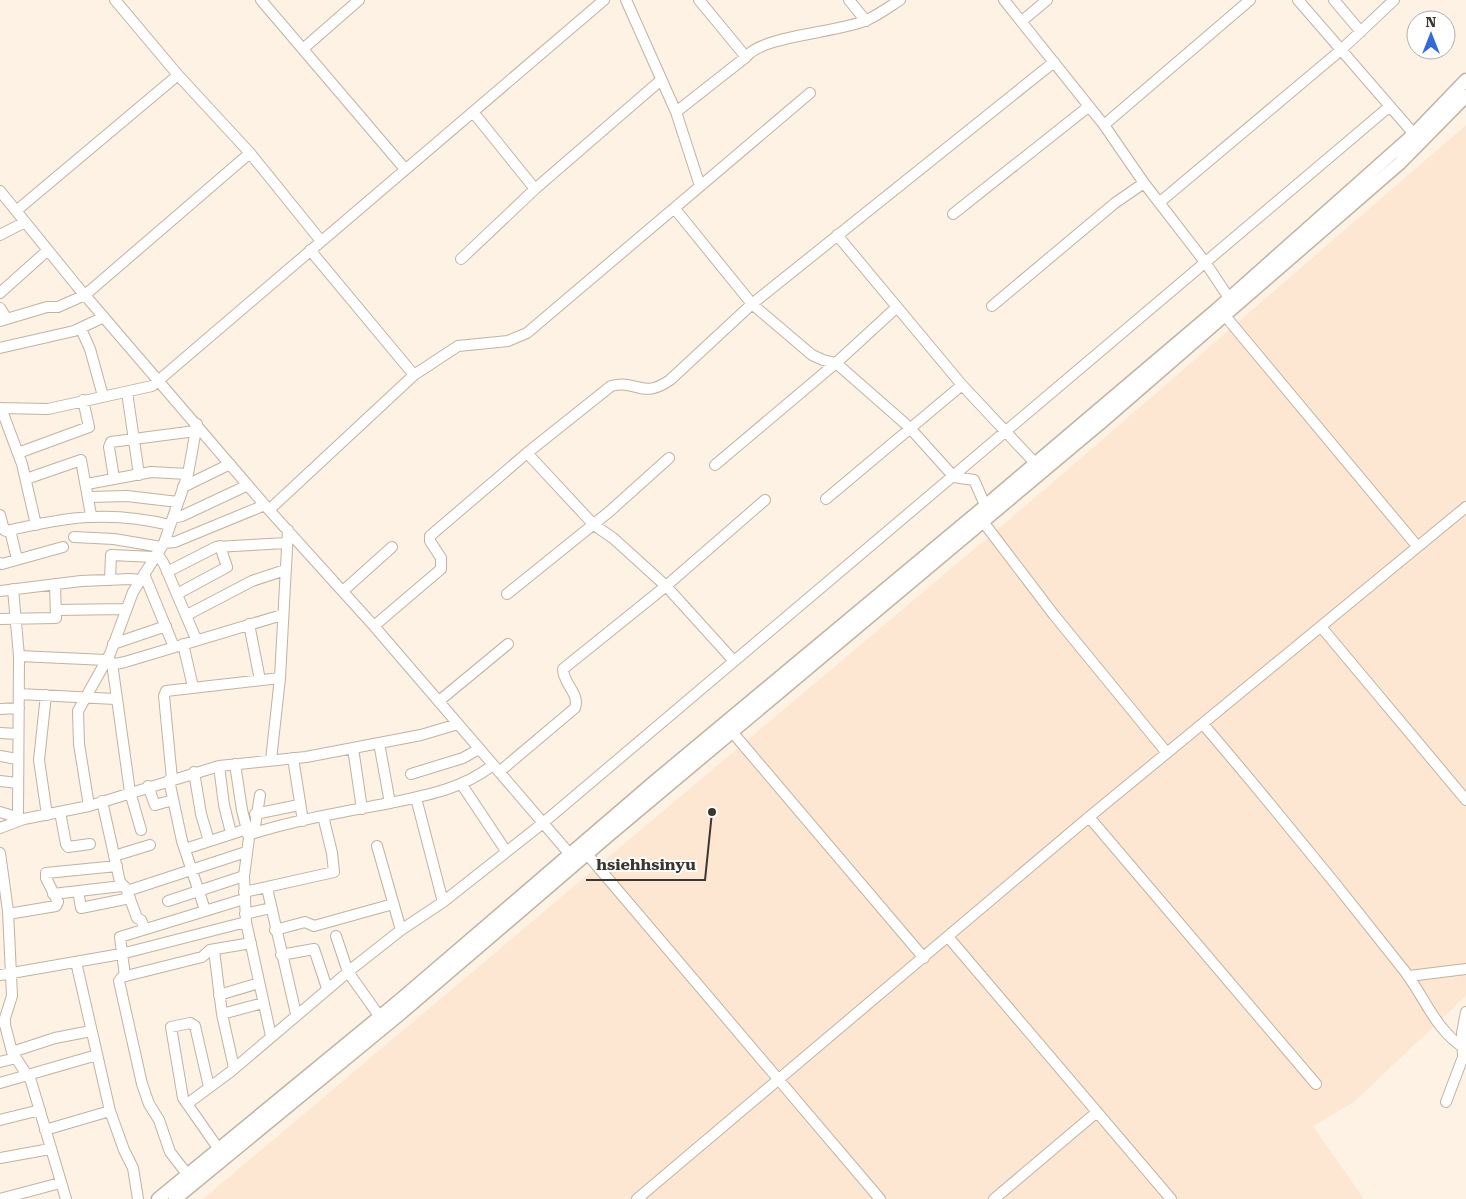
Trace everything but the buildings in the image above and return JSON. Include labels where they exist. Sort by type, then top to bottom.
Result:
[{"type":"main road","points":[[158,1199],[987,515],[1035,463],[1400,163],[1462,98],[1466,80]]},
{"type":"main road","points":[[175,1199],[400,1014],[573,858],[588,854],[733,733],[1221,312],[1229,298],[1414,134],[1462,98]]},
{"type":"street","points":[[115,0],[178,74],[250,153],[321,241]]},
{"type":"street","points":[[261,0],[304,48],[405,169]]},
{"type":"street","points":[[304,48],[359,0]]},
{"type":"street","points":[[36,525],[26,479],[1,408],[48,409],[152,386],[604,0]]},
{"type":"street","points":[[626,0],[676,112],[700,186]]},
{"type":"street","points":[[699,0],[746,58]]},
{"type":"street","points":[[849,0],[866,21]]},
{"type":"street","points":[[676,112],[746,58],[750,51],[759,47],[866,21],[900,0]]},
{"type":"street","points":[[1004,0],[1104,125],[1144,183],[1205,262],[1229,298]]},
{"type":"street","points":[[1022,21],[1047,0]]},
{"type":"street","points":[[1104,125],[1250,0]]},
{"type":"street","points":[[1298,0],[1414,134]]},
{"type":"street","points":[[1334,0],[1361,32]]},
{"type":"street","points":[[1160,202],[1341,50],[1394,0]]},
{"type":"street","points":[[374,626],[441,569],[441,558],[430,541],[430,536],[527,453],[612,386],[626,384],[650,390],[660,387],[752,304],[1054,62]]},
{"type":"street","points":[[16,211],[178,74]]},
{"type":"street","points":[[461,260],[535,189],[661,80]]},
{"type":"street","points":[[110,580],[111,554],[159,550],[175,542],[267,507],[414,375],[458,346],[508,341],[527,333],[810,93]]},
{"type":"street","points":[[187,1104],[234,1068],[296,1014],[401,930],[443,902],[543,823],[704,688],[733,660],[954,477],[1390,106]]},
{"type":"street","points":[[953,214],[1088,107]]},
{"type":"street","points":[[473,112],[535,189]]},
{"type":"street","points":[[0,308],[4,320],[47,307],[58,307],[85,295],[250,153]]},
{"type":"street","points":[[992,306],[1144,183]]},
{"type":"street","points":[[1,193],[196,428],[374,626],[573,858]]},
{"type":"street","points":[[675,209],[752,304],[812,355],[836,363],[909,428],[954,477],[974,480],[987,515],[1054,616],[1167,753]]},
{"type":"street","points":[[0,235],[25,222]]},
{"type":"street","points":[[836,235],[962,385],[1008,431],[1035,463]]},
{"type":"street","points":[[0,293],[48,250]]},
{"type":"street","points":[[310,250],[414,375]]},
{"type":"street","points":[[714,465],[836,363],[897,307]]},
{"type":"street","points":[[1221,312],[1418,546]]},
{"type":"street","points":[[0,348],[81,329],[104,317]]},
{"type":"street","points":[[81,329],[90,349],[103,396]]},
{"type":"street","points":[[826,500],[962,385]]},
{"type":"street","points":[[127,392],[139,475]]},
{"type":"street","points":[[18,453],[89,427],[84,400]]},
{"type":"street","points":[[114,478],[109,444],[196,428]]},
{"type":"street","points":[[141,830],[130,792],[109,662],[125,609],[159,550],[172,521],[188,474],[196,428]]},
{"type":"street","points":[[527,453],[594,525],[613,538],[666,586],[733,660]]},
{"type":"street","points":[[507,594],[594,525],[669,458]]},
{"type":"street","points":[[26,479],[81,460],[87,484],[91,515]]},
{"type":"street","points":[[183,487],[230,464]]},
{"type":"street","points":[[87,484],[114,478],[165,472],[188,474]]},
{"type":"street","points":[[0,518],[4,530],[91,515],[172,521],[248,485]]},
{"type":"street","points":[[88,497],[134,496],[178,502]]},
{"type":"street","points":[[185,849],[231,833],[250,833],[416,798],[462,785],[496,769],[575,708],[576,698],[564,677],[563,669],[666,586],[765,500]]},
{"type":"street","points":[[637,1199],[949,938],[1089,817],[1322,628],[1466,506]]},
{"type":"street","points":[[10,530],[17,559]]},
{"type":"street","points":[[271,760],[280,678],[288,530]]},
{"type":"street","points":[[74,537],[114,539],[159,550]]},
{"type":"street","points":[[167,572],[220,546],[287,543]]},
{"type":"street","points":[[177,594],[227,568],[220,546]]},
{"type":"street","points":[[0,563],[63,547]]},
{"type":"street","points":[[343,591],[392,547]]},
{"type":"street","points":[[159,550],[196,640]]},
{"type":"street","points":[[187,616],[252,581],[285,570]]},
{"type":"street","points":[[0,591],[55,584],[142,577]]},
{"type":"street","points":[[142,577],[166,626],[179,645],[193,687]]},
{"type":"street","points":[[0,618],[56,618],[55,584]]},
{"type":"street","points":[[13,589],[19,656],[17,783],[21,818]]},
{"type":"street","points":[[57,610],[125,609]]},
{"type":"street","points":[[19,656],[125,662],[282,615]]},
{"type":"street","points":[[249,624],[260,680]]},
{"type":"street","points":[[113,644],[166,626]]},
{"type":"street","points":[[1322,628],[1466,800]]},
{"type":"street","points":[[439,701],[508,644]]},
{"type":"street","points":[[89,806],[77,720],[78,711],[83,698],[109,662]]},
{"type":"street","points":[[205,910],[191,870],[173,800],[164,696],[166,691],[280,678]]},
{"type":"street","points":[[19,694],[115,699]]},
{"type":"street","points":[[46,696],[40,760],[47,815]]},
{"type":"street","points":[[0,709],[19,708]]},
{"type":"street","points":[[0,828],[21,818],[47,815],[89,806],[148,786],[219,766],[293,758],[352,748],[421,735],[458,724]]},
{"type":"street","points":[[1204,724],[1306,845],[1409,976],[1424,1003],[1443,1029],[1464,1048]]},
{"type":"street","points":[[0,733],[18,734]]},
{"type":"street","points":[[733,733],[924,958]]},
{"type":"street","points":[[379,743],[390,802]]},
{"type":"street","points":[[352,748],[362,809]]},
{"type":"street","points":[[411,774],[463,758],[479,749]]},
{"type":"street","points":[[0,756],[17,759]]},
{"type":"street","points":[[293,758],[303,821]]},
{"type":"street","points":[[235,764],[250,833]]},
{"type":"street","points":[[219,766],[224,805],[231,833]]},
{"type":"street","points":[[194,772],[208,841]]},
{"type":"street","points":[[0,781],[17,783]]},
{"type":"street","points":[[462,785],[506,851]]},
{"type":"street","points":[[148,786],[155,805],[173,800]]},
{"type":"street","points":[[260,795],[246,852],[244,876],[245,918],[271,1036]]},
{"type":"street","points":[[416,798],[443,902]]},
{"type":"street","points":[[102,801],[115,861],[136,918],[141,920],[145,929]]},
{"type":"street","points":[[256,814],[300,805]]},
{"type":"street","points":[[0,812],[21,818]]},
{"type":"street","points":[[60,812],[68,847],[90,844]]},
{"type":"street","points":[[125,976],[120,938],[267,888],[334,872],[332,852],[324,816]]},
{"type":"street","points":[[1089,817],[1316,1084]]},
{"type":"street","points":[[8,914],[56,906],[58,902],[53,894],[46,873],[115,861],[150,845]]},
{"type":"street","points":[[377,846],[401,930]]},
{"type":"street","points":[[78,891],[81,908],[246,852]]},
{"type":"street","points":[[0,853],[3,892],[8,914],[11,972],[5,1004],[5,1025],[14,1055],[28,1075],[66,1199]]},
{"type":"street","points":[[588,854],[880,1199]]},
{"type":"street","points":[[168,901],[244,876]]},
{"type":"street","points":[[267,888],[275,930],[296,1014]]},
{"type":"street","points":[[53,894],[78,891],[126,892]]},
{"type":"street","points":[[275,930],[305,922],[314,926],[393,904]]},
{"type":"street","points":[[0,975],[121,954],[245,918],[271,908]]},
{"type":"street","points":[[336,936],[348,972],[380,1017]]},
{"type":"street","points":[[949,938],[1171,1199]]},
{"type":"street","points":[[187,1174],[170,1152],[159,1120],[149,1104],[142,1084],[119,981],[125,976],[195,960],[202,957],[206,952],[251,943]]},
{"type":"street","points":[[281,955],[314,949],[328,988]]},
{"type":"street","points":[[214,950],[222,1014],[234,1068]]},
{"type":"street","points":[[76,962],[110,1111],[124,1150],[134,1168],[138,1199]]},
{"type":"street","points":[[1409,976],[1466,968]]},
{"type":"street","points":[[220,994],[259,984]]},
{"type":"street","points":[[222,1014],[264,1003]]},
{"type":"street","points":[[1446,1102],[1463,1057],[1462,1033],[1466,1012]]},
{"type":"street","points":[[209,1087],[196,1026],[190,1023],[171,1028],[181,1093],[218,1148]]},
{"type":"street","points":[[0,1062],[55,1038],[91,1031]]},
{"type":"street","points":[[0,1083],[97,1055]]},
{"type":"street","points":[[0,1120],[40,1110]]},
{"type":"street","points":[[45,1130],[110,1111]]},
{"type":"street","points":[[994,1199],[1097,1112]]},
{"type":"street","points":[[0,1158],[50,1149]]},
{"type":"street","points":[[0,1199],[60,1183]]},
{"type":"shaded area","points":[[1466,125],[1466,996],[1354,1102],[1313,1126],[1364,1199],[203,1199],[1044,490]]},
{"type":"place","name":"hsiehhsinyu","points":[[712,812]]}]
